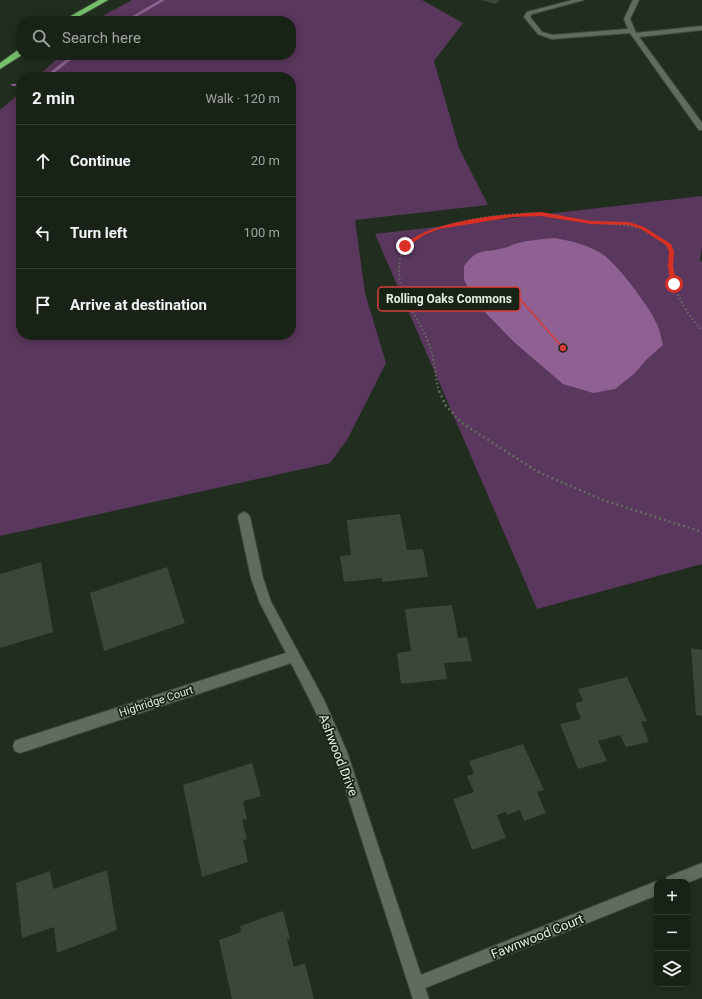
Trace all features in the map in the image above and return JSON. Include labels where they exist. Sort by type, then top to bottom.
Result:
[{"type":"highway","points":[[75,16],[104,0]]},
{"type":"highway","points":[[0,68],[16,56]]},
{"type":"street","points":[[581,0],[529,13],[527,17],[540,33],[552,36],[633,33],[702,28]]},
{"type":"street","points":[[636,0],[627,19],[633,33],[702,128]]},
{"type":"street","name":"Ashwood Drive","points":[[244,517],[257,578],[266,603],[293,657],[318,702],[340,752],[421,999]]},
{"type":"street","name":"Highridge Court","points":[[20,746],[293,657]]},
{"type":"street","points":[[680,879],[702,870]]},
{"type":"street","name":"Fawnwood Court","points":[[417,984],[654,889]]},
{"type":"path","points":[[702,330],[696,324],[674,284],[671,267],[672,251],[668,244],[643,228],[629,224],[591,223],[541,214],[513,215],[476,220],[438,228],[423,234],[405,246],[399,260],[398,276],[430,349],[441,399],[452,413],[474,432],[544,475],[587,494],[702,532]]},
{"type":"shaded area","points":[[132,0],[422,0],[463,23],[434,61],[459,148],[488,205],[355,220],[365,293],[386,363],[347,440],[330,463],[0,536],[0,110],[16,96],[16,340],[296,340],[296,72],[42,72],[56,60],[296,60],[296,16],[104,16]]},
{"type":"shaded area","points":[[702,196],[702,248],[700,260],[702,262],[702,564],[537,609],[375,234]]},
{"type":"shaded area","points":[[555,238],[586,246],[597,251],[608,259],[616,266],[632,286],[648,308],[657,324],[663,345],[646,360],[635,373],[615,389],[593,393],[563,384],[515,343],[475,302],[464,280],[464,266],[478,253],[497,250],[516,243]]},
{"type":"building","points":[[481,0],[500,0],[495,4]]},
{"type":"building","points":[[400,514],[407,550],[423,549],[428,577],[382,582],[382,578],[344,582],[340,556],[351,555],[347,520]]},
{"type":"building","points":[[41,562],[53,632],[0,648],[0,574]]},
{"type":"building","points":[[167,567],[185,623],[104,651],[90,593]]},
{"type":"building","points":[[452,605],[458,638],[467,637],[472,661],[444,663],[447,679],[401,684],[397,653],[411,651],[405,609]]},
{"type":"building","points":[[691,648],[702,650],[702,716],[696,715]]},
{"type":"building","points":[[627,677],[647,721],[641,722],[649,742],[626,747],[620,735],[598,741],[607,761],[578,769],[560,724],[581,719],[575,703],[583,701],[578,689]]},
{"type":"building","points":[[523,744],[544,790],[537,792],[546,813],[524,821],[520,810],[507,815],[506,812],[497,815],[506,838],[472,850],[453,799],[474,792],[467,776],[474,774],[469,761]]},
{"type":"building","points":[[252,763],[261,796],[243,801],[247,819],[242,820],[247,839],[243,840],[248,862],[202,877],[183,785]]},
{"type":"building","points":[[107,870],[117,930],[57,953],[54,927],[22,938],[16,883],[50,871],[53,889]]},
{"type":"building","points":[[283,911],[290,939],[287,940],[294,967],[305,963],[314,999],[232,999],[219,940],[241,932],[240,926]]},
{"type":"waterway","points":[[135,16],[163,0]]},
{"type":"waterway","points":[[53,72],[68,60]]},
{"type":"place","name":"Rolling Oaks Commons","points":[[563,348]]},
{"type":"route","points":[[405,246],[423,234],[438,228],[470,221],[513,215],[541,214],[591,223],[629,224],[643,228],[668,244],[672,251],[671,267],[674,284]]}]
